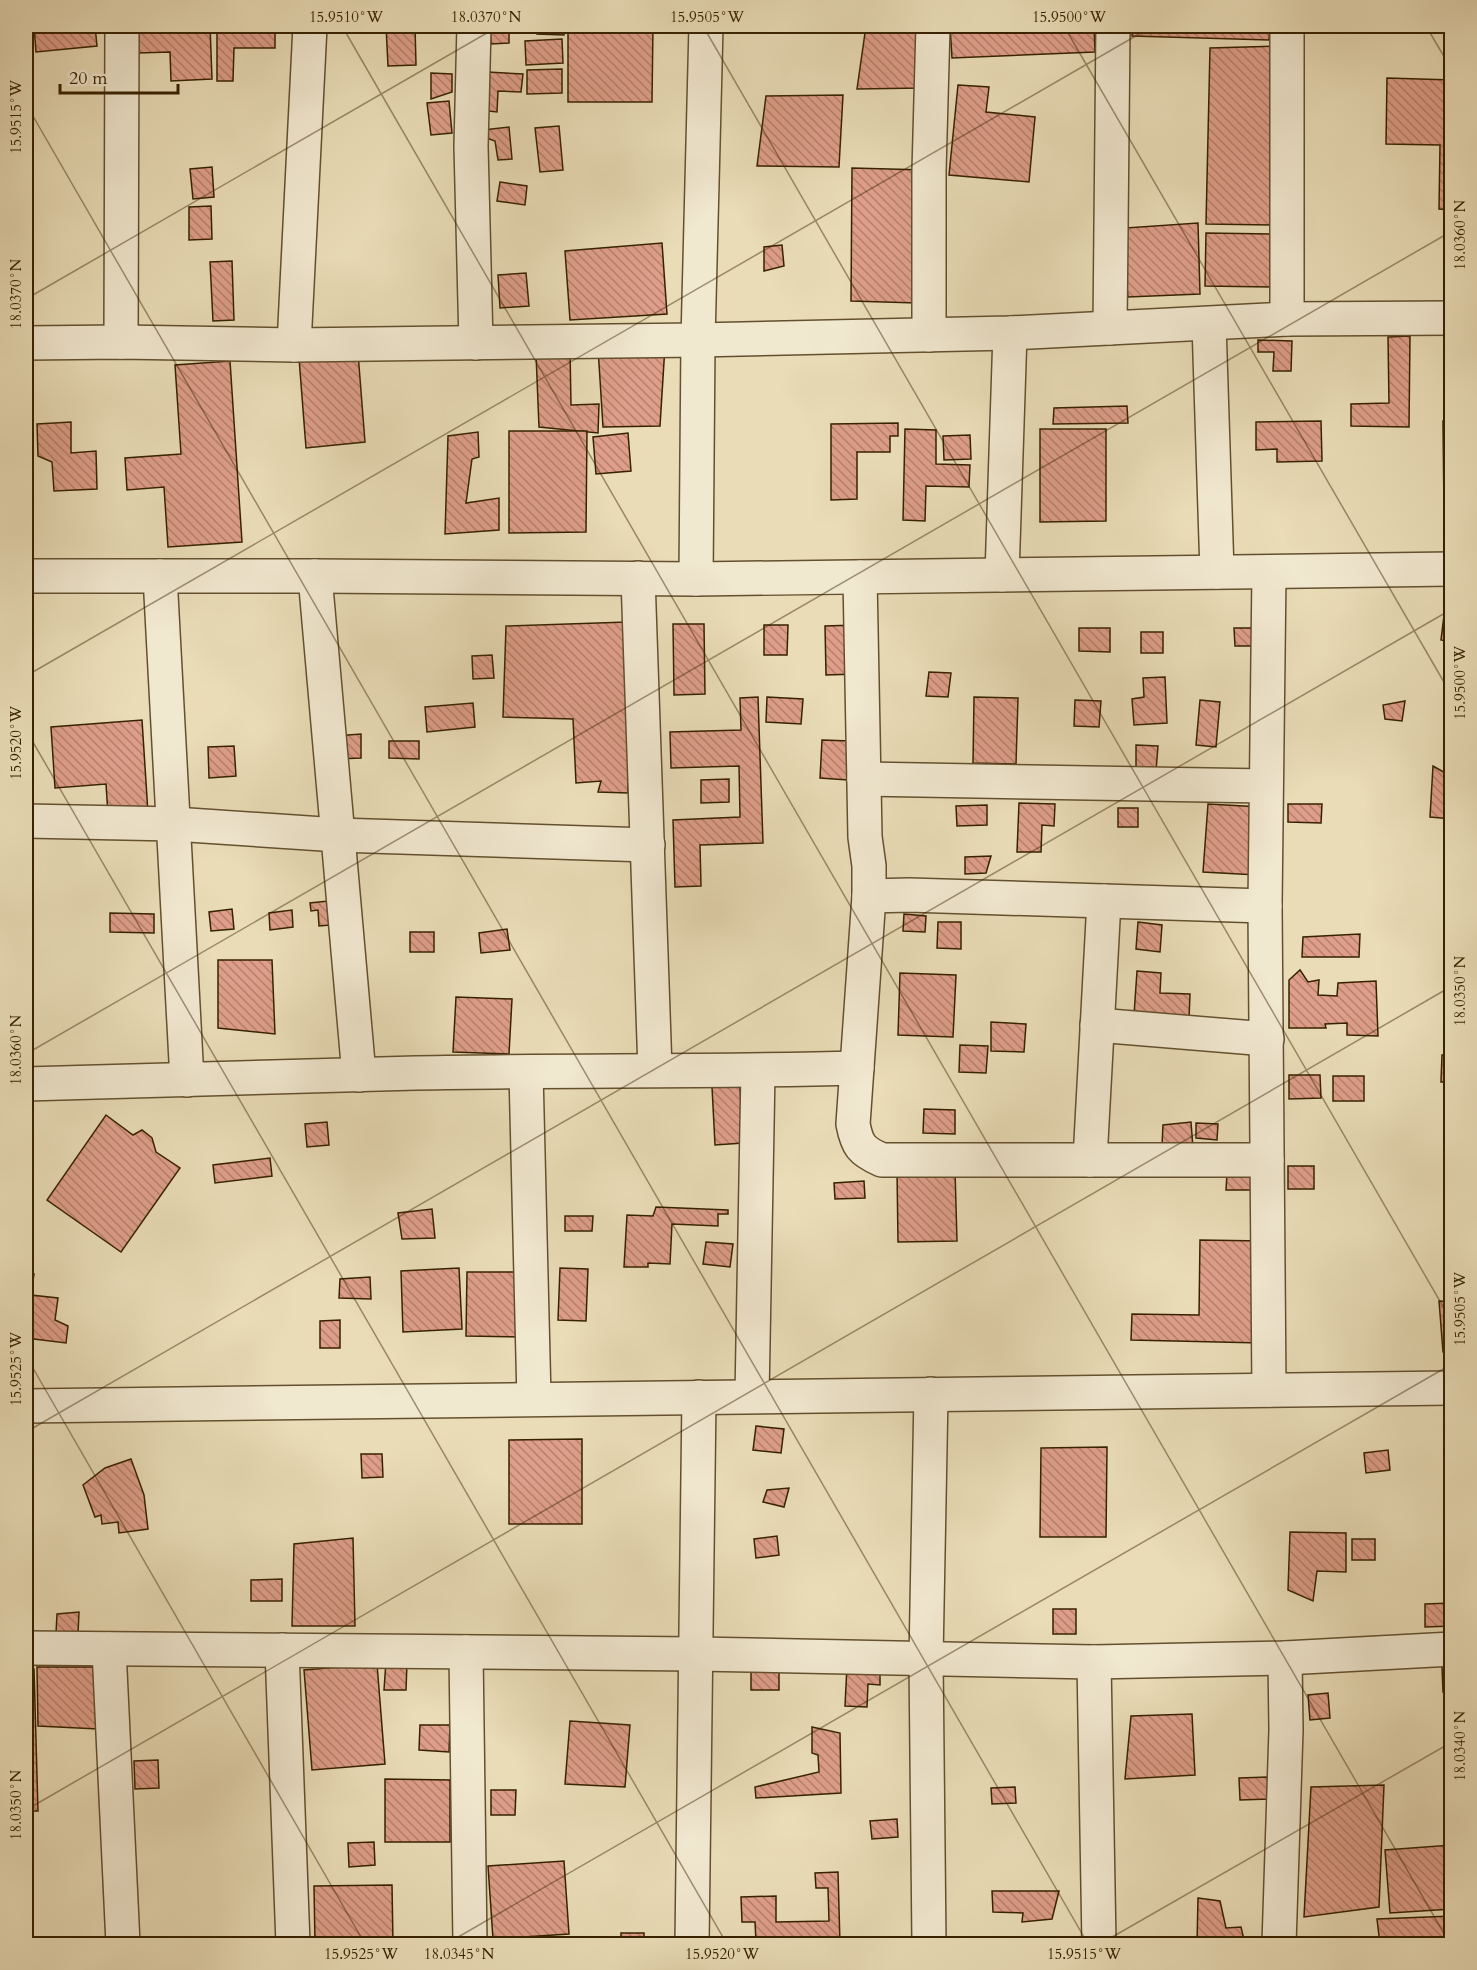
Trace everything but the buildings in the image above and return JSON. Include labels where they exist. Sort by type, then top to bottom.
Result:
[{"type":"street","points":[[121,342],[122,26]]},
{"type":"street","points":[[294,345],[310,26]]},
{"type":"street","points":[[474,26],[471,146],[476,343]]},
{"type":"street","points":[[696,579],[698,340],[706,26]]},
{"type":"street","points":[[929,335],[929,149],[933,26]]},
{"type":"street","points":[[1110,328],[1113,26]]},
{"type":"street","points":[[1287,26],[1287,319]]},
{"type":"street","points":[[26,343],[294,345],[698,340],[1010,333],[1287,319],[1452,318]]},
{"type":"street","points":[[1209,324],[1217,572]]},
{"type":"street","points":[[1002,575],[1010,333]]},
{"type":"street","points":[[26,576],[696,579],[1452,569]]},
{"type":"street","points":[[1269,572],[1265,906],[1269,1390]]},
{"type":"street","points":[[160,576],[187,1080]]},
{"type":"street","points":[[315,576],[359,1075]]},
{"type":"street","points":[[860,577],[865,837],[869,866],[869,896],[853,1124],[856,1140],[865,1153],[882,1160],[1267,1160]]},
{"type":"street","points":[[638,578],[655,1070]]},
{"type":"street","points":[[864,779],[1266,786]]},
{"type":"street","points":[[26,820],[174,824],[338,835],[648,844]]},
{"type":"street","points":[[869,896],[909,895],[1265,906]]},
{"type":"street","points":[[1090,1160],[1104,901]]},
{"type":"street","points":[[1097,1025],[1267,1039]]},
{"type":"street","points":[[26,1084],[359,1075],[856,1068]]},
{"type":"street","points":[[752,1396],[759,1071]]},
{"type":"street","points":[[526,1072],[534,1400]]},
{"type":"street","points":[[26,1406],[1452,1388]]},
{"type":"street","points":[[929,1944],[926,1659],[931,1394]]},
{"type":"street","points":[[692,1944],[699,1397]]},
{"type":"street","points":[[26,1648],[696,1654],[1094,1662],[1285,1658],[1452,1649]]},
{"type":"street","points":[[109,1649],[123,1944]]},
{"type":"street","points":[[282,1650],[293,1944]]},
{"type":"street","points":[[466,1652],[470,1944]]},
{"type":"street","points":[[1279,1944],[1287,1730],[1285,1658]]},
{"type":"street","points":[[1094,1662],[1099,1944]]}]
